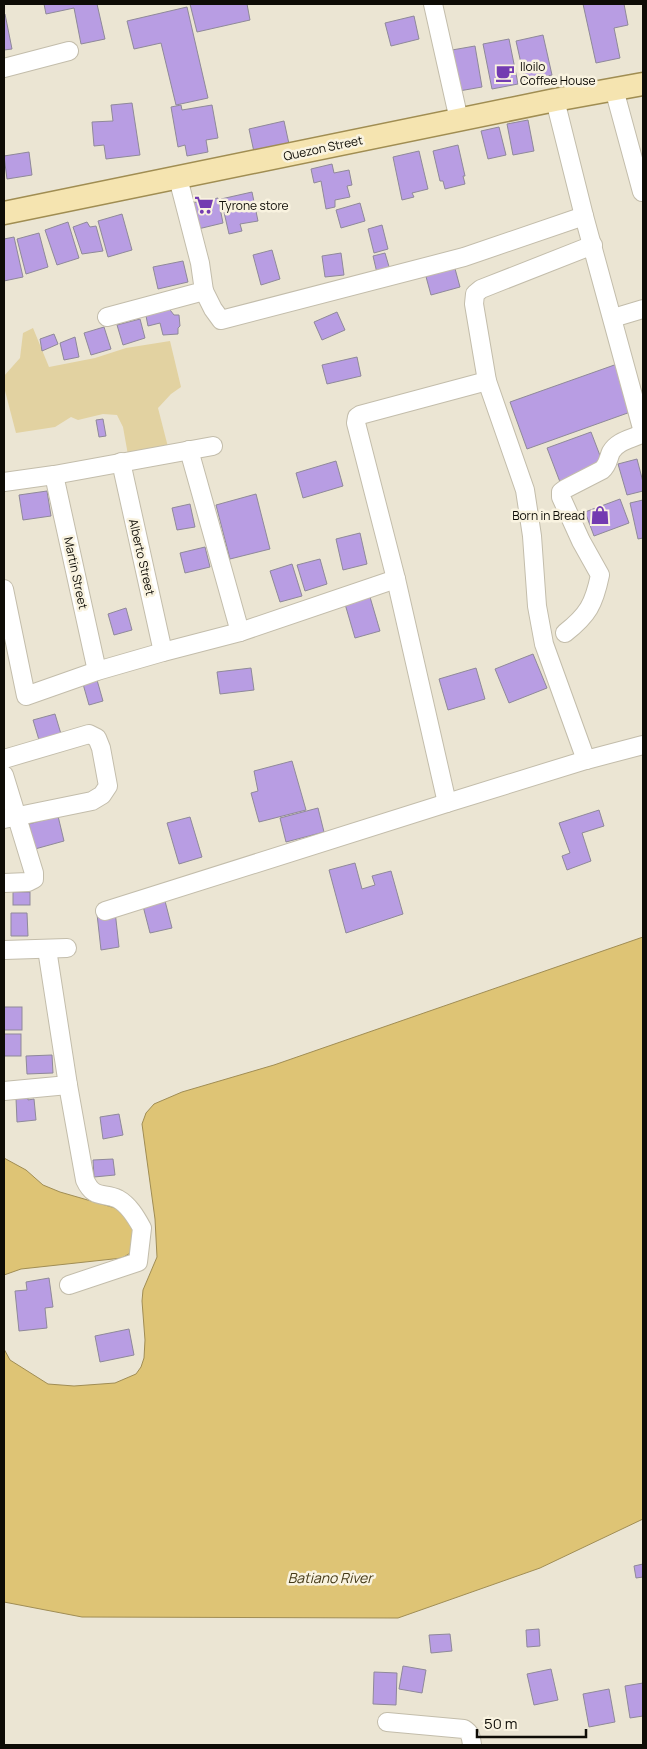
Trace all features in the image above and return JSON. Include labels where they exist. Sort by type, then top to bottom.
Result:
[{"type":"main road","name":"Quezon Street","points":[[4,213],[555,100],[643,84]]},
{"type":"street","points":[[433,4],[459,120]]},
{"type":"street","points":[[4,68],[69,51]]},
{"type":"street","points":[[614,89],[642,192]]},
{"type":"street","points":[[555,100],[584,216],[639,402],[643,432],[621,442],[612,451],[606,466],[602,470],[561,492],[561,497],[580,540],[600,575],[595,598],[580,621],[565,633]]},
{"type":"street","points":[[178,178],[200,263],[204,291],[221,320],[464,257],[584,216]]},
{"type":"street","points":[[586,760],[544,644],[537,606],[532,536],[525,490],[487,381],[474,304],[475,294],[481,289],[593,245]]},
{"type":"street","points":[[107,317],[204,291]]},
{"type":"street","points":[[613,318],[643,309]]},
{"type":"street","points":[[447,802],[396,579],[356,423],[357,417],[360,414],[487,381]]},
{"type":"street","points":[[4,482],[54,475],[213,446]]},
{"type":"street","points":[[189,450],[240,632]]},
{"type":"street","name":"Alberto Street","points":[[121,462],[163,652]]},
{"type":"street","name":"Martin Street","points":[[54,475],[97,671]]},
{"type":"street","points":[[4,589],[26,696],[97,671],[240,632],[396,579]]},
{"type":"street","points":[[4,759],[89,734],[97,738],[101,748],[108,786],[102,795],[92,801],[11,818]]},
{"type":"street","points":[[104,911],[447,802],[586,760],[643,745]]},
{"type":"street","points":[[4,775],[11,818],[34,873],[34,879],[28,882],[4,882]]},
{"type":"street","points":[[4,950],[67,948]]},
{"type":"street","points":[[47,949],[85,1180],[89,1190],[98,1195],[118,1199],[133,1214],[142,1228],[138,1262],[69,1285]]},
{"type":"street","points":[[4,1091],[68,1085]]},
{"type":"street","points":[[387,1722],[464,1729],[471,1736],[472,1745]]},
{"type":"shaded area","points":[[33,328],[49,367],[95,358],[126,348],[170,341],[181,387],[171,394],[158,408],[168,447],[128,455],[123,427],[117,415],[103,414],[78,420],[71,417],[55,427],[16,433],[4,387],[4,376],[20,358],[23,333]]},
{"type":"water","name":"Batiano River","points":[[643,937],[643,1519],[540,1568],[398,1618],[82,1617],[4,1602],[4,1349],[10,1360],[48,1384],[74,1386],[115,1383],[136,1374],[141,1367],[144,1358],[145,1340],[143,1290],[157,1257],[155,1219],[142,1124],[146,1113],[154,1104],[182,1092],[274,1065]]},
{"type":"water","points":[[4,1158],[26,1170],[43,1185],[60,1192],[129,1212],[138,1227],[132,1252],[122,1258],[21,1269],[4,1275]]},
{"type":"building","points":[[44,4],[97,4],[105,39],[81,44],[74,8],[46,14]]},
{"type":"building","points":[[190,4],[247,4],[250,20],[197,32]]},
{"type":"building","points":[[583,4],[624,4],[628,25],[614,28],[620,58],[596,63]]},
{"type":"building","points":[[187,7],[208,98],[176,105],[161,43],[134,49],[127,21]]},
{"type":"building","points":[[4,14],[12,49],[4,50]]},
{"type":"building","points":[[414,16],[419,39],[391,46],[385,23]]},
{"type":"building","points":[[543,35],[552,75],[525,81],[516,41]]},
{"type":"building","points":[[509,39],[518,84],[492,89],[483,44]]},
{"type":"building","points":[[475,46],[482,87],[459,91],[452,50]]},
{"type":"building","points":[[132,103],[140,155],[106,159],[104,145],[94,146],[92,122],[113,121],[111,105]]},
{"type":"building","points":[[181,105],[182,110],[212,105],[218,138],[206,140],[208,152],[187,156],[185,145],[178,147],[171,107]]},
{"type":"building","points":[[528,120],[534,151],[513,155],[507,124]]},
{"type":"building","points":[[284,121],[289,144],[254,152],[249,129]]},
{"type":"building","points":[[499,127],[506,155],[488,159],[481,131]]},
{"type":"building","points":[[458,145],[465,184],[445,189],[443,181],[440,181],[433,151]]},
{"type":"building","points":[[419,151],[428,189],[412,193],[414,197],[402,200],[393,157]]},
{"type":"building","points":[[29,152],[32,175],[7,179],[4,156]]},
{"type":"building","points":[[332,164],[334,173],[349,170],[352,185],[347,186],[350,197],[335,200],[335,207],[326,209],[321,181],[314,183],[311,169]]},
{"type":"building","points":[[252,192],[258,221],[240,224],[242,231],[229,234],[221,199]]},
{"type":"building","points":[[218,198],[223,223],[198,229],[192,203]]},
{"type":"building","points":[[360,203],[365,221],[341,228],[336,210]]},
{"type":"building","points":[[122,214],[132,250],[108,257],[98,221]]},
{"type":"building","points":[[68,222],[79,258],[57,265],[45,230]]},
{"type":"building","points":[[87,222],[90,227],[96,226],[103,251],[82,254],[73,227]]},
{"type":"building","points":[[382,225],[388,249],[374,253],[368,229]]},
{"type":"building","points":[[39,233],[48,267],[26,274],[17,239]]},
{"type":"building","points":[[14,237],[23,277],[4,281],[4,239]]},
{"type":"building","points":[[272,250],[280,279],[261,285],[253,255]]},
{"type":"building","points":[[341,253],[344,275],[325,277],[322,256]]},
{"type":"building","points":[[385,253],[390,270],[377,273],[373,256]]},
{"type":"building","points":[[183,261],[188,282],[158,289],[153,267]]},
{"type":"building","points":[[454,265],[460,287],[431,295],[425,273]]},
{"type":"building","points":[[167,306],[174,315],[179,315],[180,326],[178,334],[163,335],[160,323],[148,326],[145,311]]},
{"type":"building","points":[[337,312],[345,330],[322,340],[314,322]]},
{"type":"building","points":[[140,319],[145,338],[123,345],[117,325]]},
{"type":"building","points":[[104,327],[111,349],[91,355],[84,333]]},
{"type":"building","points":[[54,334],[58,344],[42,351],[40,339]]},
{"type":"building","points":[[75,337],[79,357],[64,360],[60,343]]},
{"type":"building","points":[[357,357],[361,376],[327,384],[322,365]]},
{"type":"building","points":[[620,363],[636,410],[527,449],[510,402]]},
{"type":"building","points":[[103,419],[106,436],[99,437],[96,420]]},
{"type":"building","points":[[591,432],[604,466],[560,482],[547,448]]},
{"type":"building","points":[[637,459],[643,482],[643,491],[627,495],[618,464]]},
{"type":"building","points":[[336,461],[343,486],[303,498],[296,473]]},
{"type":"building","points":[[47,491],[51,516],[23,520],[19,495]]},
{"type":"building","points":[[256,494],[270,549],[230,559],[216,505]]},
{"type":"building","points":[[620,499],[629,523],[594,536],[585,512]]},
{"type":"building","points":[[643,500],[643,538],[638,539],[630,503]]},
{"type":"building","points":[[190,504],[195,527],[177,530],[172,508]]},
{"type":"building","points":[[360,533],[367,564],[343,570],[336,539]]},
{"type":"building","points":[[205,547],[210,567],[185,573],[180,553]]},
{"type":"building","points":[[320,559],[327,584],[305,591],[297,565]]},
{"type":"building","points":[[292,564],[302,596],[280,602],[270,571]]},
{"type":"building","points":[[370,597],[380,631],[355,638],[345,604]]},
{"type":"building","points":[[126,608],[132,630],[114,635],[108,614]]},
{"type":"building","points":[[533,654],[547,688],[509,703],[495,669]]},
{"type":"building","points":[[251,668],[254,690],[220,694],[217,672]]},
{"type":"building","points":[[476,668],[485,699],[448,710],[439,679]]},
{"type":"building","points":[[97,680],[103,701],[89,705],[83,684]]},
{"type":"building","points":[[55,714],[61,734],[39,740],[33,720]]},
{"type":"building","points":[[292,761],[306,810],[259,822],[251,793],[258,791],[254,771]]},
{"type":"building","points":[[318,808],[324,832],[286,842],[280,818]]},
{"type":"building","points":[[599,810],[604,826],[582,833],[591,861],[567,870],[562,856],[570,853],[559,823]]},
{"type":"building","points":[[58,816],[64,841],[35,849],[29,824]]},
{"type":"building","points":[[190,817],[202,857],[179,864],[167,823]]},
{"type":"building","points":[[355,863],[362,889],[375,885],[372,876],[391,871],[403,914],[346,933],[329,870]]},
{"type":"building","points":[[13,892],[30,892],[30,905],[13,905]]},
{"type":"building","points":[[165,901],[172,928],[150,933],[143,906]]},
{"type":"building","points":[[115,911],[119,947],[101,950],[97,914]]},
{"type":"building","points":[[11,913],[27,913],[28,936],[11,936]]},
{"type":"building","points":[[4,1007],[22,1007],[22,1030],[4,1030]]},
{"type":"building","points":[[4,1034],[21,1034],[21,1056],[4,1056]]},
{"type":"building","points":[[52,1055],[53,1073],[27,1074],[26,1056]]},
{"type":"building","points":[[28,1097],[28,1100],[34,1099],[36,1120],[17,1122],[16,1098]]},
{"type":"building","points":[[119,1114],[123,1135],[103,1139],[100,1117]]},
{"type":"building","points":[[113,1159],[115,1175],[94,1177],[93,1160]]},
{"type":"building","points":[[49,1278],[53,1307],[45,1308],[47,1328],[19,1331],[15,1291],[27,1290],[26,1282]]},
{"type":"building","points":[[129,1329],[134,1355],[100,1362],[95,1336]]},
{"type":"building","points":[[643,1564],[643,1577],[636,1578],[634,1566]]},
{"type":"building","points":[[539,1629],[540,1646],[527,1647],[526,1630]]},
{"type":"building","points":[[450,1634],[452,1651],[431,1653],[429,1635]]},
{"type":"building","points":[[403,1666],[426,1670],[422,1693],[399,1689]]},
{"type":"building","points":[[551,1669],[558,1700],[534,1705],[527,1674]]},
{"type":"building","points":[[374,1672],[397,1673],[396,1705],[373,1704]]},
{"type":"building","points":[[643,1683],[643,1716],[630,1718],[625,1686]]},
{"type":"building","points":[[609,1689],[615,1722],[589,1727],[583,1694]]},
{"type":"place","name":"Iloilo Coffee House","points":[[505,73]]},
{"type":"place","name":"Tyrone store","points":[[204,205]]},
{"type":"place","name":"Born in Bread","points":[[600,515]]}]
